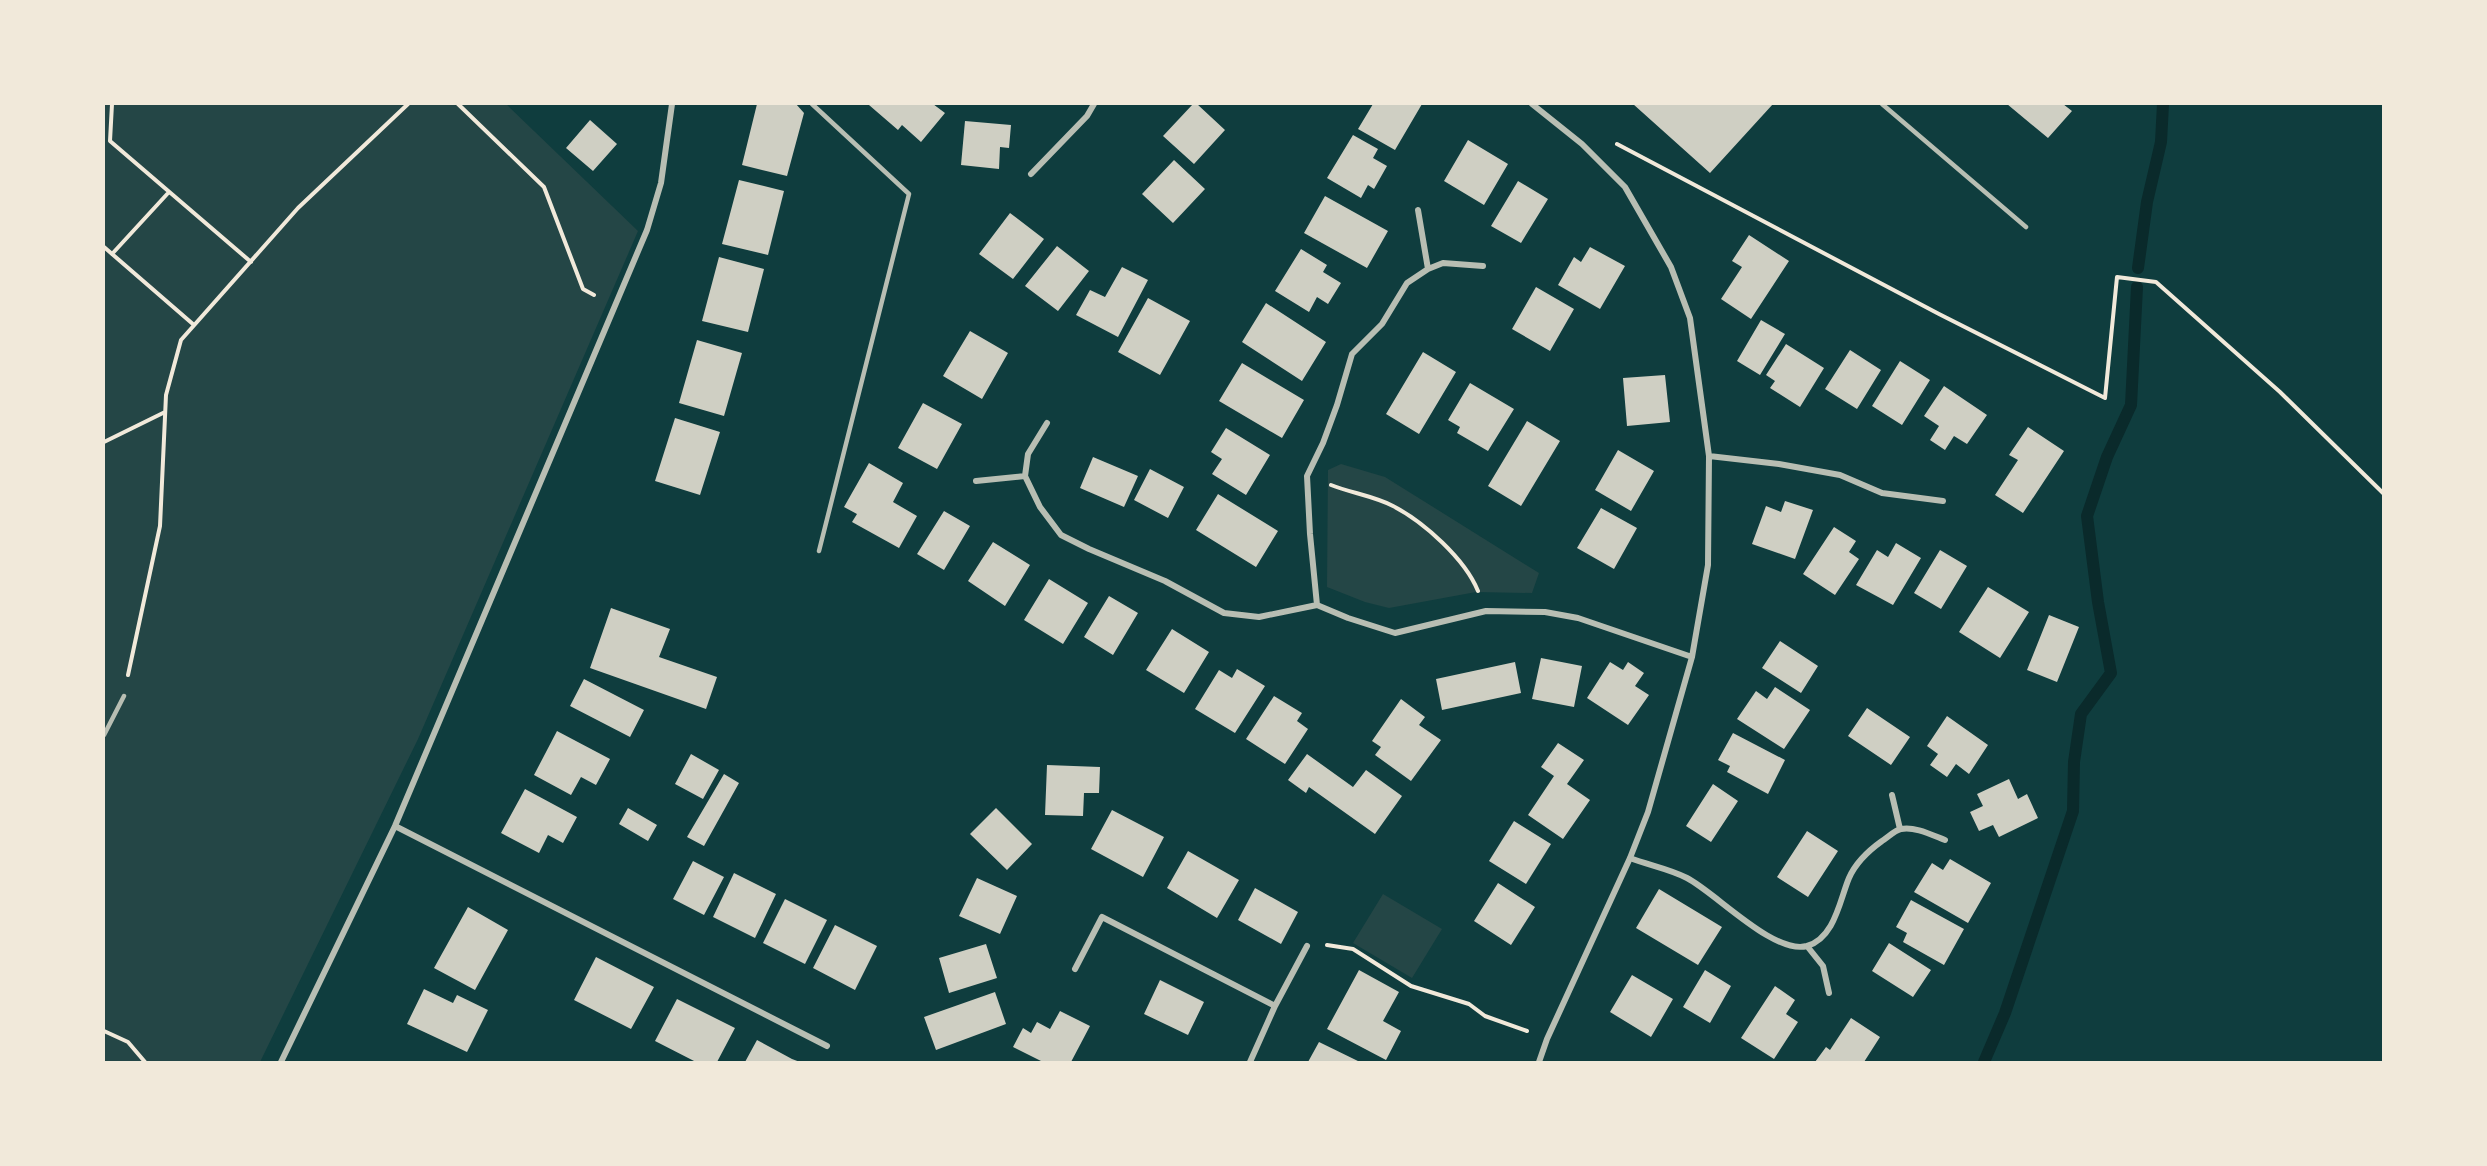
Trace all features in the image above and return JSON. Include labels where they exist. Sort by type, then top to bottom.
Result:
[{"type":"street","points":[[281,1062],[395,826],[647,230],[661,183],[672,104]]},
{"type":"street","points":[[1031,174],[1086,116],[1094,104]]},
{"type":"street","points":[[1532,104],[1582,144],[1625,187],[1671,267],[1690,318],[1709,456],[1708,565],[1692,657],[1648,812],[1630,858],[1547,1039],[1539,1062]]},
{"type":"street","points":[[1418,210],[1428,269]]},
{"type":"street","points":[[1317,604],[1307,476],[1338,405],[1352,354],[1382,324],[1407,284],[1428,269],[1443,263],[1483,266]]},
{"type":"street","points":[[1047,423],[1028,454],[1025,476],[1040,507],[1061,535],[1165,581],[1224,613],[1258,617],[1317,604],[1348,618],[1395,633],[1486,611],[1545,612],[1578,618],[1692,657]]},
{"type":"street","points":[[1709,456],[1779,464],[1840,475],[1882,493],[1943,501]]},
{"type":"street","points":[[976,481],[1025,476]]},
{"type":"street","points":[[1892,795],[1900,829]]},
{"type":"street","points":[[395,826],[827,1046]]},
{"type":"street","points":[[1630,858],[1686,877],[1720,900],[1757,931],[1787,944],[1807,946],[1819,938],[1833,923],[1843,901],[1848,879],[1859,860],[1874,847],[1900,829],[1917,830],[1945,840]]},
{"type":"street","points":[[1075,969],[1102,917],[1275,1006]]},
{"type":"street","points":[[1250,1062],[1275,1006],[1307,946]]},
{"type":"street","points":[[1807,946],[1823,966],[1829,993]]},
{"type":"lane","points":[[812,104],[909,194],[819,551]]},
{"type":"lane","points":[[1882,104],[2026,227]]},
{"type":"lane","points":[[104,735],[124,696]]},
{"type":"path","points":[[112,104],[110,141],[250,262]]},
{"type":"path","points":[[124,696],[160,526],[166,394],[181,340],[298,208],[408,104]]},
{"type":"path","points":[[458,104],[544,187],[583,289],[615,305]]},
{"type":"path","points":[[1582,144],[1610,140],[1939,314],[2105,398],[2117,277],[2156,282],[2280,392],[2384,494]]},
{"type":"path","points":[[112,254],[169,192]]},
{"type":"path","points":[[104,247],[194,325]]},
{"type":"path","points":[[104,442],[166,412]]},
{"type":"path","points":[[1307,476],[1392,506],[1423,527],[1454,556],[1473,581],[1486,611]]},
{"type":"path","points":[[1307,946],[1335,945],[1353,948],[1411,986],[1469,1004],[1485,1016],[1547,1039]]},
{"type":"path","points":[[104,1031],[128,1042],[145,1062]]},
{"type":"shaded area","points":[[104,104],[506,104],[638,231],[418,739],[260,1062],[104,1062]]},
{"type":"shaded area","points":[[1341,464],[1385,477],[1539,573],[1532,593],[1476,592],[1389,608],[1365,602],[1327,587],[1328,470]]},
{"type":"shaded area","points":[[1383,894],[1442,929],[1412,978],[1353,943]]},
{"type":"building","points":[[757,104],[796,104],[804,113],[787,176],[742,165]]},
{"type":"building","points":[[933,104],[945,113],[921,142],[902,125],[898,130],[869,105]]},
{"type":"building","points":[[1193,104],[1197,104],[1225,130],[1194,164],[1163,136]]},
{"type":"building","points":[[1373,104],[1422,104],[1395,150],[1358,129]]},
{"type":"building","points":[[1633,104],[1773,104],[1710,173]]},
{"type":"building","points":[[2007,104],[2063,104],[2072,111],[2048,138]]},
{"type":"building","points":[[590,120],[617,144],[593,171],[566,148]]},
{"type":"building","points":[[965,121],[1011,125],[1009,148],[1000,147],[999,169],[961,165]]},
{"type":"building","points":[[1353,135],[1378,149],[1373,158],[1387,166],[1374,189],[1368,185],[1361,198],[1327,178]]},
{"type":"building","points":[[1468,140],[1508,164],[1484,205],[1444,181]]},
{"type":"building","points":[[1174,160],[1205,189],[1173,223],[1142,194]]},
{"type":"building","points":[[739,180],[784,191],[768,255],[722,244]]},
{"type":"building","points":[[1518,181],[1548,199],[1521,243],[1491,226]]},
{"type":"building","points":[[1325,196],[1388,231],[1367,268],[1304,233]]},
{"type":"building","points":[[1010,213],[1044,239],[1013,279],[979,254]]},
{"type":"building","points":[[1749,235],[1789,261],[1751,319],[1721,299],[1742,267],[1732,261]]},
{"type":"building","points":[[1057,246],[1089,271],[1058,311],[1025,286]]},
{"type":"building","points":[[1590,247],[1625,266],[1600,309],[1558,285],[1574,257],[1581,262]]},
{"type":"building","points":[[1301,249],[1327,265],[1323,272],[1341,283],[1328,304],[1317,297],[1309,312],[1275,291]]},
{"type":"building","points":[[719,257],[764,269],[748,332],[702,321]]},
{"type":"building","points":[[1122,267],[1148,280],[1118,337],[1076,315],[1090,290],[1105,297]]},
{"type":"building","points":[[1536,287],[1574,309],[1550,351],[1512,329]]},
{"type":"building","points":[[1148,298],[1190,321],[1160,375],[1118,352]]},
{"type":"building","points":[[1266,303],[1326,342],[1302,381],[1242,342]]},
{"type":"building","points":[[1761,320],[1785,334],[1760,375],[1737,361]]},
{"type":"building","points":[[970,331],[1008,353],[982,399],[943,376]]},
{"type":"building","points":[[697,340],[742,353],[724,416],[679,403]]},
{"type":"building","points":[[1786,344],[1824,368],[1800,407],[1770,388],[1775,381],[1766,375]]},
{"type":"building","points":[[1850,350],[1881,370],[1857,409],[1825,389]]},
{"type":"building","points":[[1423,352],[1456,372],[1419,434],[1386,414]]},
{"type":"building","points":[[1900,361],[1930,380],[1902,425],[1872,406]]},
{"type":"building","points":[[1242,363],[1304,400],[1282,438],[1219,401]]},
{"type":"building","points":[[1665,375],[1670,422],[1627,426],[1623,378]]},
{"type":"building","points":[[1470,383],[1514,409],[1488,451],[1457,433],[1460,427],[1448,420]]},
{"type":"building","points":[[1944,386],[1987,415],[1967,444],[1954,436],[1945,450],[1930,440],[1939,426],[1924,416]]},
{"type":"building","points":[[923,403],[962,424],[937,469],[898,448]]},
{"type":"building","points":[[675,418],[720,432],[700,495],[655,481]]},
{"type":"building","points":[[1527,421],[1560,441],[1521,506],[1488,486]]},
{"type":"building","points":[[2028,427],[2064,451],[2023,513],[1995,495],[2018,460],[2009,455]]},
{"type":"building","points":[[1226,428],[1270,455],[1246,495],[1212,474],[1222,459],[1211,452]]},
{"type":"building","points":[[1618,450],[1654,471],[1631,511],[1595,490]]},
{"type":"building","points":[[1093,457],[1138,476],[1124,507],[1080,488]]},
{"type":"building","points":[[869,463],[903,483],[893,502],[917,516],[899,548],[852,522],[857,514],[844,507]]},
{"type":"building","points":[[1150,469],[1184,487],[1168,518],[1134,500]]},
{"type":"building","points":[[1218,494],[1278,531],[1256,567],[1196,530]]},
{"type":"building","points":[[1785,501],[1813,510],[1795,559],[1752,544],[1766,506],[1781,512]]},
{"type":"building","points":[[1601,508],[1637,528],[1614,569],[1577,548]]},
{"type":"building","points":[[944,511],[970,526],[944,570],[917,554]]},
{"type":"building","points":[[1834,527],[1856,541],[1849,552],[1859,559],[1835,595],[1803,574]]},
{"type":"building","points":[[993,542],[1030,565],[1005,606],[968,581]]},
{"type":"building","points":[[1896,543],[1921,558],[1893,605],[1856,585],[1877,550],[1888,557]]},
{"type":"building","points":[[1940,550],[1967,566],[1941,609],[1914,593]]},
{"type":"building","points":[[1049,579],[1088,603],[1063,644],[1024,620]]},
{"type":"building","points":[[1988,587],[2029,612],[2000,658],[1959,632]]},
{"type":"building","points":[[1109,596],[1138,613],[1113,655],[1084,637]]},
{"type":"building","points":[[611,608],[670,629],[659,657],[717,677],[706,709],[590,668]]},
{"type":"building","points":[[2049,615],[2079,627],[2057,682],[2027,670]]},
{"type":"building","points":[[1172,629],[1209,652],[1184,693],[1146,670]]},
{"type":"building","points":[[1780,641],[1818,666],[1801,693],[1762,668]]},
{"type":"building","points":[[1541,658],[1582,666],[1574,707],[1532,699]]},
{"type":"building","points":[[1515,662],[1521,693],[1442,710],[1436,679]]},
{"type":"building","points":[[1610,662],[1623,670],[1628,662],[1644,673],[1635,686],[1649,695],[1628,725],[1587,698]]},
{"type":"building","points":[[1237,669],[1265,686],[1235,733],[1195,709],[1219,670],[1232,678]]},
{"type":"building","points":[[584,679],[644,710],[630,737],[570,706]]},
{"type":"building","points":[[1775,687],[1810,710],[1784,749],[1737,719],[1756,691],[1767,699]]},
{"type":"building","points":[[1274,696],[1302,713],[1297,721],[1308,729],[1285,764],[1246,739]]},
{"type":"building","points":[[1401,699],[1425,717],[1419,725],[1441,740],[1411,781],[1375,755],[1381,747],[1372,741]]},
{"type":"building","points":[[1867,708],[1910,737],[1891,765],[1848,736]]},
{"type":"building","points":[[1947,716],[1988,745],[1969,774],[1956,764],[1947,777],[1930,765],[1938,754],[1927,746]]},
{"type":"building","points":[[557,731],[610,759],[596,785],[581,777],[571,795],[534,775]]},
{"type":"building","points":[[1733,733],[1785,760],[1768,794],[1727,772],[1730,766],[1718,760]]},
{"type":"building","points":[[1558,743],[1584,760],[1567,784],[1590,800],[1563,839],[1528,815],[1554,776],[1541,767]]},
{"type":"building","points":[[691,754],[719,770],[703,799],[675,784]]},
{"type":"building","points":[[1307,754],[1353,787],[1366,770],[1402,796],[1375,834],[1309,787],[1306,793],[1288,780]]},
{"type":"building","points":[[1047,765],[1100,767],[1099,793],[1084,793],[1083,816],[1045,815]]},
{"type":"building","points":[[724,774],[739,783],[704,846],[687,837]]},
{"type":"building","points":[[2009,779],[2018,799],[2027,794],[2038,818],[1999,837],[1993,825],[1979,831],[1970,812],[1983,806],[1977,794]]},
{"type":"building","points":[[1713,784],[1738,801],[1711,842],[1686,826]]},
{"type":"building","points":[[525,789],[577,817],[563,843],[548,835],[539,853],[501,833]]},
{"type":"building","points":[[628,808],[657,825],[648,841],[619,824]]},
{"type":"building","points":[[996,808],[1032,844],[1007,870],[970,834]]},
{"type":"building","points":[[1112,810],[1164,837],[1143,877],[1091,849]]},
{"type":"building","points":[[1514,821],[1551,844],[1526,884],[1489,861]]},
{"type":"building","points":[[1807,831],[1838,851],[1808,897],[1777,877]]},
{"type":"building","points":[[1188,851],[1239,880],[1217,918],[1167,888]]},
{"type":"building","points":[[1950,859],[1991,883],[1968,923],[1914,892],[1932,863],[1943,870]]},
{"type":"building","points":[[693,861],[724,877],[704,915],[673,899]]},
{"type":"building","points":[[734,873],[776,894],[755,938],[713,917]]},
{"type":"building","points":[[977,878],[1017,896],[1000,934],[959,916]]},
{"type":"building","points":[[1498,883],[1535,907],[1511,945],[1474,921]]},
{"type":"building","points":[[1255,888],[1298,912],[1281,944],[1238,920]]},
{"type":"building","points":[[1659,889],[1722,927],[1698,965],[1636,928]]},
{"type":"building","points":[[785,899],[827,920],[805,964],[763,943]]},
{"type":"building","points":[[1911,900],[1964,929],[1944,965],[1903,942],[1907,933],[1896,927]]},
{"type":"building","points":[[468,907],[508,930],[475,990],[434,968]]},
{"type":"building","points":[[835,925],[877,946],[855,990],[813,968]]},
{"type":"building","points":[[1889,943],[1931,970],[1913,997],[1872,971]]},
{"type":"building","points":[[986,944],[997,978],[949,993],[939,958]]},
{"type":"building","points":[[596,957],[654,987],[631,1029],[574,1000]]},
{"type":"building","points":[[1359,970],[1399,992],[1383,1021],[1401,1031],[1386,1060],[1327,1029]]},
{"type":"building","points":[[1705,970],[1731,986],[1710,1023],[1683,1007]]},
{"type":"building","points":[[1632,975],[1673,999],[1651,1037],[1610,1012]]},
{"type":"building","points":[[1160,980],[1204,1002],[1188,1035],[1144,1014]]},
{"type":"building","points":[[1775,986],[1795,1000],[1786,1014],[1798,1022],[1774,1059],[1741,1038]]},
{"type":"building","points":[[424,989],[453,1003],[457,995],[488,1010],[467,1052],[407,1024]]},
{"type":"building","points":[[995,992],[1006,1024],[936,1050],[924,1017]]},
{"type":"building","points":[[677,999],[735,1028],[717,1062],[696,1062],[655,1041]]},
{"type":"building","points":[[1060,1011],[1090,1026],[1071,1062],[1043,1062],[1013,1047],[1023,1028],[1031,1033],[1037,1022],[1050,1029]]},
{"type":"building","points":[[1851,1018],[1880,1037],[1864,1062],[1815,1062],[1826,1047],[1830,1050]]},
{"type":"building","points":[[757,1040],[792,1059],[800,1062],[745,1062]]},
{"type":"building","points":[[1319,1042],[1360,1062],[1308,1062]]},
{"type":"waterway","points":[[2138,268],[2147,202],[2161,142],[2163,104]]},
{"type":"waterway","points":[[1984,1062],[2005,1013],[2073,811],[2074,762],[2081,714],[2111,673],[2098,602],[2087,516],[2107,457],[2131,405],[2137,287]]}]
